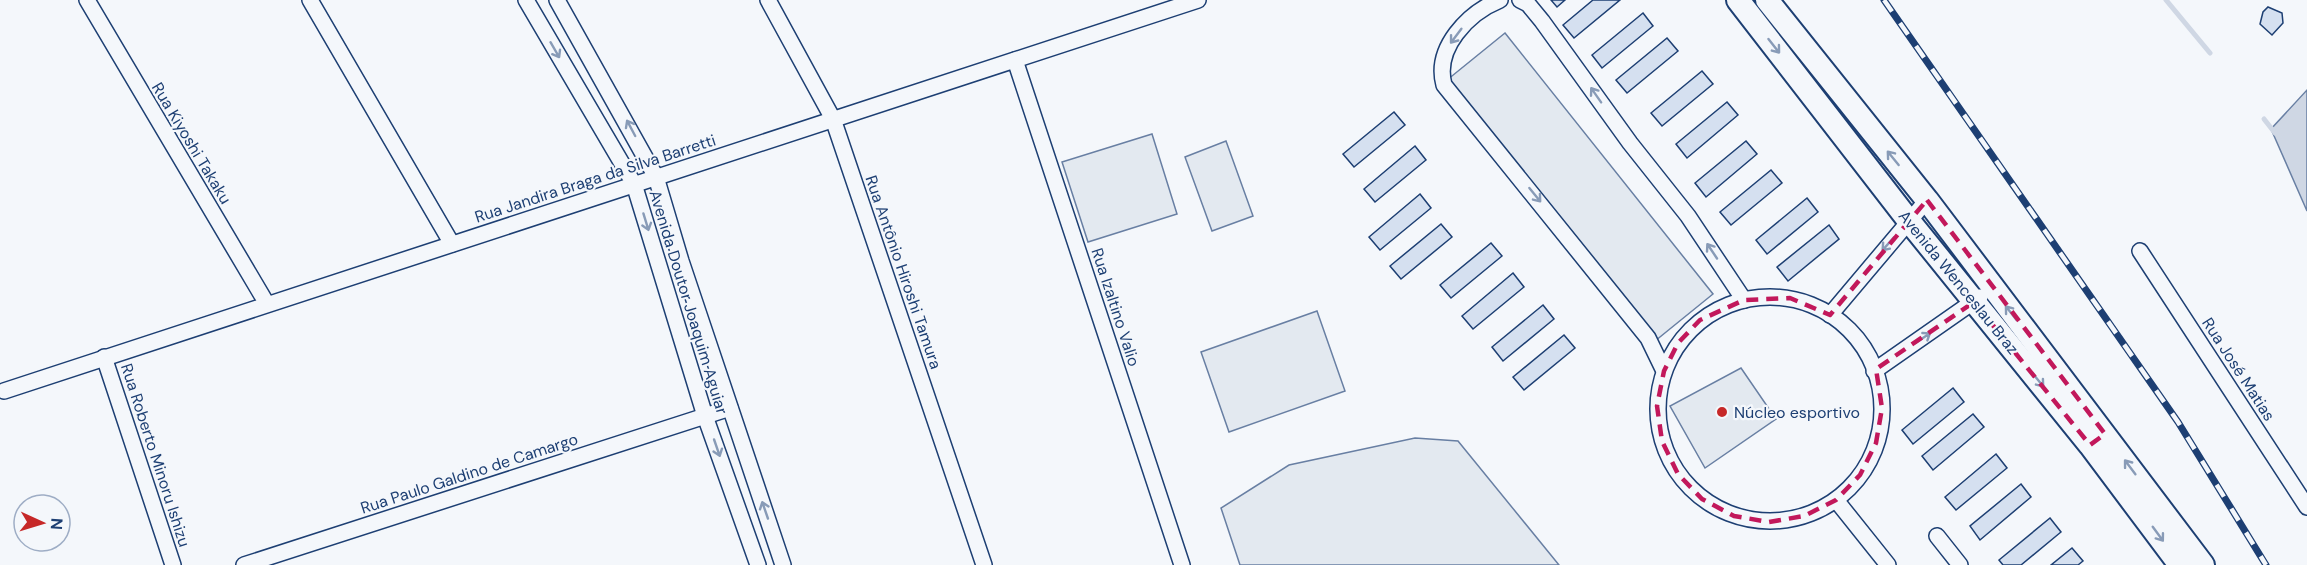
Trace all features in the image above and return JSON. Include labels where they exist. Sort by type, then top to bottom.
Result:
[{"type":"street","name":"Rua Kiyoshi Takaku","points":[[87,0],[267,304]]},
{"type":"street","points":[[310,0],[452,244]]},
{"type":"street","name":"Avenida Doutor Joaquim Aguiar","points":[[526,0],[634,184],[705,416],[758,565]]},
{"type":"street","name":"Avenida Doutor Joaquim Aguiar","points":[[556,0],[656,177],[681,261],[783,565]]},
{"type":"street","name":"Rua Antônio Hiroshi Tamura","points":[[768,0],[833,119],[984,565]]},
{"type":"street","name":"Rua Jandira Braga da Silva Barretti","points":[[4,391],[1198,0]]},
{"type":"street","points":[[1500,0],[1472,16],[1454,37],[1443,62],[1444,85],[1648,338],[1664,371]]},
{"type":"street","points":[[1520,0],[1528,4],[1542,21],[1630,143],[1688,216],[1744,300]]},
{"type":"street","name":"Avenida Wenceslau Braz","points":[[1738,0],[1974,302],[2097,439],[2202,565]]},
{"type":"street","name":"Avenida Wenceslau Braz","points":[[1767,0],[1927,200],[1991,287],[2097,439],[2180,565]]},
{"type":"street","name":"Rua Izaltino Valio","points":[[1015,60],[1182,565]]},
{"type":"street","points":[[1830,315],[1927,200]]},
{"type":"street","name":"Rua José Matias","points":[[2140,251],[2307,507]]},
{"type":"street","points":[[1874,370],[1974,302],[1991,287]]},
{"type":"street","points":[[1759,297],[1790,298],[1820,308],[1845,325],[1865,349],[1874,370],[1882,408],[1876,443],[1860,475],[1836,500],[1804,516],[1769,522],[1734,516],[1702,499],[1678,474],[1662,441],[1657,406],[1664,371],[1678,343],[1700,320],[1728,304],[1744,300],[1759,297]]},
{"type":"street","name":"Rua Roberto Minoru Ishizu","points":[[104,357],[173,565]]},
{"type":"street","name":"Rua Paulo Galdino de Camargo","points":[[244,565],[730,408]]},
{"type":"street","points":[[1836,500],[1888,565]]},
{"type":"street","points":[[1937,536],[1960,565]]},
{"type":"highlighted area","points":[[1927,200],[2105,434],[2090,445],[1974,302],[1876,369],[1882,408],[1876,443],[1860,475],[1836,500],[1804,516],[1769,522],[1734,516],[1702,499],[1678,474],[1662,441],[1657,406],[1664,371],[1678,343],[1700,320],[1744,300],[1790,298],[1830,315]]},
{"type":"shaded area","points":[[1505,33],[1713,294],[1655,341],[1447,80]]},
{"type":"shaded area","points":[[2307,90],[2307,211],[2271,129]]},
{"type":"shaded area","points":[[1152,134],[1177,214],[1088,242],[1062,162]]},
{"type":"shaded area","points":[[1226,141],[1253,216],[1212,231],[1185,157]]},
{"type":"shaded area","points":[[1317,311],[1345,391],[1229,432],[1201,352]]},
{"type":"shaded area","name":"Núcleo esportivo","points":[[1741,368],[1776,419],[1705,468],[1670,406]]},
{"type":"shaded area","points":[[1415,438],[1458,441],[1559,565],[1240,565],[1221,508],[1289,465]]},
{"type":"building","points":[[1551,0],[1565,0],[1557,7]]},
{"type":"building","points":[[1593,0],[1620,0],[1574,38],[1563,25]]},
{"type":"building","points":[[2268,7],[2282,13],[2283,23],[2272,35],[2260,24],[2263,12]]},
{"type":"building","points":[[1643,13],[1653,26],[1602,68],[1592,55]]},
{"type":"building","points":[[1667,38],[1678,51],[1627,93],[1616,80]]},
{"type":"building","points":[[1702,71],[1713,84],[1662,126],[1651,113]]},
{"type":"building","points":[[1727,102],[1738,115],[1687,158],[1676,144]]},
{"type":"building","points":[[1394,112],[1405,125],[1354,167],[1343,154]]},
{"type":"building","points":[[1746,141],[1757,154],[1706,197],[1695,183]]},
{"type":"building","points":[[1415,146],[1426,160],[1375,202],[1364,189]]},
{"type":"building","points":[[1771,170],[1782,183],[1731,225],[1720,212]]},
{"type":"building","points":[[1420,194],[1431,208],[1380,250],[1369,237]]},
{"type":"building","points":[[1807,198],[1818,212],[1767,254],[1756,240]]},
{"type":"building","points":[[1441,224],[1452,237],[1401,279],[1390,266]]},
{"type":"building","points":[[1829,225],[1839,239],[1788,281],[1777,267]]},
{"type":"building","points":[[1491,243],[1502,256],[1451,298],[1440,285]]},
{"type":"building","points":[[1513,273],[1524,287],[1473,329],[1462,316]]},
{"type":"building","points":[[1543,305],[1554,319],[1503,361],[1492,347]]},
{"type":"building","points":[[1564,335],[1575,348],[1524,390],[1513,377]]},
{"type":"building","points":[[1953,388],[1964,402],[1913,444],[1902,430]]},
{"type":"building","points":[[1973,414],[1984,427],[1933,470],[1922,456]]},
{"type":"building","points":[[1996,454],[2007,468],[1956,510],[1945,497]]},
{"type":"building","points":[[2021,484],[2031,497],[1980,540],[1970,526]]},
{"type":"building","points":[[2050,518],[2061,532],[2021,565],[2003,565],[1999,560]]},
{"type":"building","points":[[2072,548],[2083,561],[2078,565],[2051,565]]},
{"type":"waterway","points":[[2166,0],[2210,53]]},
{"type":"waterway","points":[[2264,119],[2275,133]]},
{"type":"railway","points":[[1884,0],[2178,422],[2266,565]]},
{"type":"place","name":"Núcleo esportivo","points":[[1722,412]]}]
